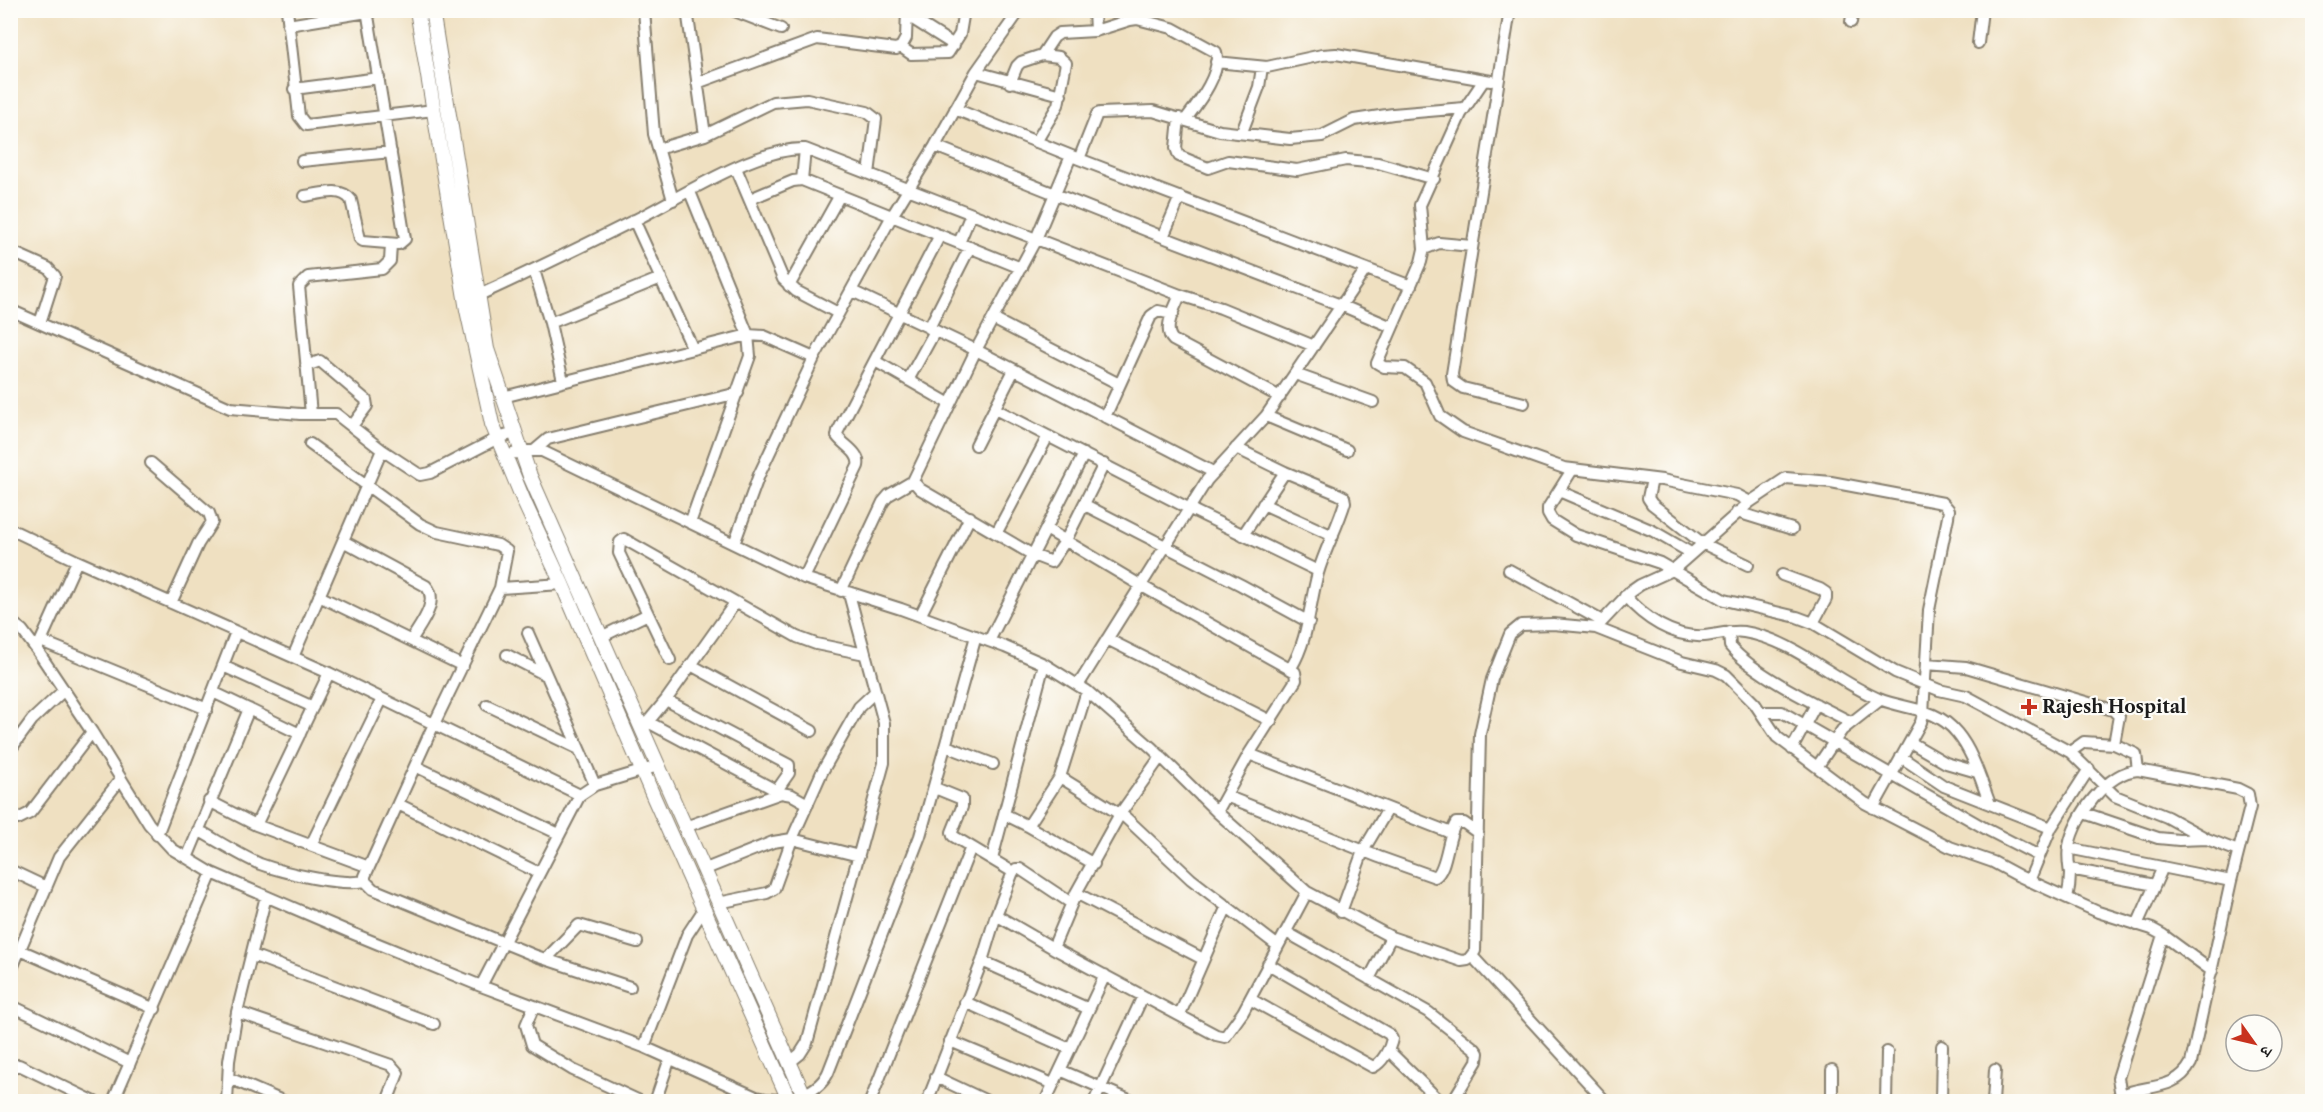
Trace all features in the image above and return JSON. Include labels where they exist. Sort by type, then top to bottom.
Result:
[{"type":"main road","points":[[417,10],[467,310],[492,424],[525,504],[789,1100]]},
{"type":"main road","points":[[432,10],[487,349],[515,433],[528,450],[530,476],[601,637],[645,726],[658,766],[703,870],[806,1098]]},
{"type":"street","points":[[287,10],[294,89],[299,116],[306,125],[434,110]]},
{"type":"street","points":[[644,10],[653,125],[673,201]]},
{"type":"street","points":[[687,10],[705,135]]},
{"type":"street","points":[[732,10],[781,29]]},
{"type":"street","points":[[901,47],[911,54],[948,54],[960,34],[964,10]]},
{"type":"street","points":[[734,544],[759,475],[814,358],[838,313],[975,72],[1020,10]]},
{"type":"street","points":[[1094,10],[1095,31]]},
{"type":"street","points":[[1510,10],[1452,374],[1453,381],[1463,388],[1524,403]]},
{"type":"street","points":[[1851,22],[1853,10]]},
{"type":"street","points":[[1978,43],[1982,10]]},
{"type":"street","points":[[288,25],[367,11],[405,233],[403,242],[399,244],[367,243],[360,239],[351,200],[343,193],[306,196]]},
{"type":"street","points":[[697,83],[817,39],[896,49],[901,47],[906,38],[908,13]]},
{"type":"street","points":[[908,13],[954,45]]},
{"type":"street","points":[[1042,55],[1054,37],[1060,33],[1095,31],[1137,19],[1179,31],[1213,48],[1218,57],[1207,89],[1182,118],[1176,148],[1179,156],[1208,168],[1228,161],[1297,170],[1346,160],[1378,162],[1434,179]]},
{"type":"street","points":[[1216,62],[1262,67],[1336,54],[1497,82]]},
{"type":"street","points":[[1010,83],[1021,62],[1042,55],[1059,57],[1065,63],[1058,105],[1036,142]]},
{"type":"street","points":[[1242,132],[1259,87],[1262,67]]},
{"type":"street","points":[[975,72],[1061,95]]},
{"type":"street","points":[[294,89],[379,78]]},
{"type":"street","points":[[1484,80],[1464,108],[1434,179],[1423,198],[1419,211],[1424,249],[1422,262],[1377,363],[1384,367],[1405,368],[1425,382],[1440,416],[1463,432],[1572,470],[1603,471],[1652,479],[1737,495],[1750,501]]},
{"type":"street","points":[[658,148],[705,135],[773,102],[807,99],[867,112],[876,119],[869,174]]},
{"type":"street","points":[[790,1062],[800,1054],[807,1043],[884,763],[884,723],[845,593],[883,502],[889,495],[913,481],[976,350],[1036,239],[1055,194],[1097,114],[1146,110],[1182,118],[1220,131],[1290,139],[1314,138],[1354,120],[1464,108]]},
{"type":"street","points":[[956,109],[1411,286]]},
{"type":"street","points":[[935,146],[1392,327]]},
{"type":"street","points":[[479,295],[534,270],[736,168],[762,158],[795,149],[805,149],[1180,295],[1221,308],[1314,346]]},
{"type":"street","points":[[802,180],[805,149]]},
{"type":"street","points":[[302,161],[391,152]]},
{"type":"street","points":[[736,168],[783,279],[789,286],[838,313]]},
{"type":"street","points":[[750,199],[793,181],[802,180],[1021,268]]},
{"type":"street","points":[[690,192],[748,335],[750,356],[690,523]]},
{"type":"street","points":[[789,286],[840,195]]},
{"type":"street","points":[[1163,237],[1180,197]]},
{"type":"street","points":[[959,243],[971,214]]},
{"type":"street","points":[[634,220],[692,347]]},
{"type":"street","points":[[804,578],[860,460],[839,440],[838,430],[940,235]]},
{"type":"street","points":[[1424,249],[1440,243],[1472,246]]},
{"type":"street","points":[[311,414],[299,286],[302,280],[308,277],[382,269],[390,261],[391,244]]},
{"type":"street","points":[[909,380],[970,247]]},
{"type":"street","points":[[10,251],[48,268],[55,276],[40,323]]},
{"type":"street","points":[[1028,826],[1060,777],[1083,688],[1107,639],[1188,508],[1213,472],[1266,416],[1366,269]]},
{"type":"street","points":[[534,270],[550,323],[563,381]]},
{"type":"street","points":[[550,323],[661,278]]},
{"type":"street","points":[[852,291],[976,350],[1213,472]]},
{"type":"street","points":[[1180,295],[1168,332],[1173,340],[1280,397]]},
{"type":"street","points":[[10,310],[231,408],[336,414],[382,450],[420,475],[430,473],[498,438],[515,433]]},
{"type":"street","points":[[1105,417],[1155,312],[1163,311],[1173,314]]},
{"type":"street","points":[[993,319],[1119,384]]},
{"type":"street","points":[[503,397],[692,347],[748,335],[764,336],[814,358]]},
{"type":"street","points":[[875,361],[950,404]]},
{"type":"street","points":[[306,366],[320,362],[366,400],[367,406],[352,426]]},
{"type":"street","points":[[976,445],[1014,370]]},
{"type":"street","points":[[1295,374],[1373,402]]},
{"type":"street","points":[[506,456],[528,450],[548,439],[738,393]]},
{"type":"street","points":[[995,409],[1188,508],[1318,571]]},
{"type":"street","points":[[1266,416],[1347,450]]},
{"type":"street","points":[[997,532],[1048,436]]},
{"type":"street","points":[[310,444],[420,524],[437,532],[503,547],[507,551],[500,588],[434,724],[369,867],[365,881]]},
{"type":"street","points":[[1236,448],[1344,497],[1346,502],[1318,571],[1309,622],[1300,651],[1291,668]]},
{"type":"street","points":[[293,657],[382,450]]},
{"type":"street","points":[[528,450],[690,523],[804,578],[976,636],[1044,664],[1083,688],[1161,756],[1217,812],[1307,892],[1391,937],[1461,961],[1472,956],[1475,951],[1482,723],[1496,668],[1510,634],[1521,625],[1599,624],[1625,596],[1640,585],[1673,570],[1750,501],[1786,478],[1940,501],[1947,506],[1948,517],[1929,610],[1921,722],[1874,808]]},
{"type":"street","points":[[989,641],[1084,454]]},
{"type":"street","points":[[151,463],[212,517],[210,528],[198,544],[171,603]]},
{"type":"street","points":[[913,481],[920,489],[1033,555],[1051,562],[1085,505],[1104,464]]},
{"type":"street","points":[[1572,470],[1548,508],[1552,520],[1570,532],[1592,542],[1652,560],[1724,600],[1797,616],[1814,623],[1895,672],[1924,685],[1966,696],[2070,752],[2115,796],[2167,817],[2207,839],[2238,851]]},
{"type":"street","points":[[1243,535],[1285,472]]},
{"type":"street","points":[[1652,479],[1649,501],[1702,543],[1748,565]]},
{"type":"street","points":[[1559,491],[1653,531],[1691,553]]},
{"type":"street","points":[[1263,504],[1333,536]]},
{"type":"street","points":[[1085,505],[1309,622]]},
{"type":"street","points":[[1737,512],[1792,529]]},
{"type":"street","points":[[920,616],[970,517]]},
{"type":"street","points":[[10,529],[236,633],[329,673],[580,795]]},
{"type":"street","points":[[1046,529],[1140,585],[1291,668],[1297,675],[1217,812]]},
{"type":"street","points":[[670,660],[619,553],[620,542],[624,539],[735,603],[807,641],[865,654]]},
{"type":"street","points":[[343,541],[426,586],[431,592],[432,598],[429,606],[412,639]]},
{"type":"street","points":[[39,645],[77,561]]},
{"type":"street","points":[[1509,570],[1599,624],[1682,662],[1716,669],[1726,675],[1762,712],[1777,737],[1874,808],[1922,834],[1993,862],[2098,912],[2163,935],[2212,971]]},
{"type":"street","points":[[1782,575],[1826,593],[1826,600],[1814,623]]},
{"type":"street","points":[[500,588],[562,584]]},
{"type":"street","points":[[1625,596],[1644,616],[1675,631],[1702,636],[1744,632],[1785,646],[1880,700],[1923,710],[1958,733],[1966,746],[1990,804]]},
{"type":"street","points":[[319,597],[412,639],[463,666]]},
{"type":"street","points":[[735,603],[645,726],[808,804]]},
{"type":"street","points":[[601,637],[648,614]]},
{"type":"street","points":[[10,621],[39,645],[207,709]]},
{"type":"street","points":[[1729,632],[1729,643],[1733,650],[1754,667],[1851,722]]},
{"type":"street","points":[[157,835],[236,633]]},
{"type":"street","points":[[528,633],[595,785]]},
{"type":"street","points":[[39,645],[63,691],[92,732],[120,780],[157,835],[172,849],[212,873],[482,986],[644,1047],[756,1097],[789,1100],[806,1098],[828,1073],[920,836],[976,636]]},
{"type":"street","points":[[1107,639],[1271,721]]},
{"type":"street","points":[[507,655],[546,675]]},
{"type":"street","points":[[992,859],[1044,664]]},
{"type":"street","points":[[1926,664],[1966,667],[2113,710],[2120,716],[2114,744]]},
{"type":"street","points":[[691,665],[812,731]]},
{"type":"street","points":[[223,666],[313,707]]},
{"type":"street","points":[[256,825],[329,673]]},
{"type":"street","points":[[10,750],[32,720],[63,691]]},
{"type":"street","points":[[213,692],[300,734]]},
{"type":"street","points":[[718,903],[767,893],[774,889],[792,839],[822,772],[859,707],[875,692]]},
{"type":"street","points":[[311,845],[382,699]]},
{"type":"street","points":[[666,700],[789,765],[789,773],[779,792],[685,827]]},
{"type":"street","points":[[1817,767],[1833,742],[1851,722],[1880,700]]},
{"type":"street","points":[[1792,748],[1816,704]]},
{"type":"street","points":[[487,705],[579,749]]},
{"type":"street","points":[[187,858],[249,709]]},
{"type":"street","points":[[1762,712],[1782,712],[1988,830],[2039,856]]},
{"type":"street","points":[[10,815],[18,819],[30,813],[92,732]]},
{"type":"street","points":[[1910,742],[1946,763],[1977,772]]},
{"type":"street","points":[[2070,752],[2084,742],[2114,744],[2136,754],[2138,770]]},
{"type":"street","points":[[946,746],[993,764]]},
{"type":"street","points":[[1249,754],[1451,832]]},
{"type":"street","points":[[1053,948],[1073,898],[1120,814],[1161,756]]},
{"type":"street","points":[[1901,757],[1944,786],[2051,828]]},
{"type":"street","points":[[415,766],[559,834]]},
{"type":"street","points":[[482,986],[580,795],[595,785],[658,766]]},
{"type":"street","points":[[2029,881],[2051,828],[2089,769]]},
{"type":"street","points":[[2067,898],[2070,869],[2068,848],[2071,838],[2095,795],[2104,786],[2127,772],[2138,770],[2238,789],[2248,795],[2250,807],[2231,881],[2191,1063],[2187,1072],[2172,1082],[2116,1099],[2118,1078],[2163,935]]},
{"type":"street","points":[[1060,777],[1120,814],[1191,879],[1278,946]]},
{"type":"street","points":[[10,973],[65,848],[120,780]]},
{"type":"street","points":[[934,788],[962,799],[962,807],[952,832],[957,839],[1013,872]]},
{"type":"street","points":[[1226,796],[1435,877],[1441,870],[1451,832],[1456,823],[1460,822],[1478,833]]},
{"type":"street","points":[[209,801],[256,825],[369,867]]},
{"type":"street","points":[[398,804],[540,873]]},
{"type":"street","points":[[1341,912],[1363,851],[1388,809]]},
{"type":"street","points":[[2084,813],[2158,838],[2207,839]]},
{"type":"street","points":[[1004,814],[1094,864]]},
{"type":"street","points":[[198,830],[260,864],[350,883],[365,881],[374,889],[503,943],[546,960],[630,987]]},
{"type":"street","points":[[703,870],[773,842],[792,839],[859,856]]},
{"type":"street","points":[[870,1101],[971,847]]},
{"type":"street","points":[[2068,848],[2231,881]]},
{"type":"street","points":[[2137,925],[2163,867]]},
{"type":"street","points":[[927,1101],[982,961],[996,915],[1016,869],[1203,959]]},
{"type":"street","points":[[2070,869],[2155,885]]},
{"type":"street","points":[[10,870],[46,887]]},
{"type":"street","points":[[113,1101],[155,1009],[212,873]]},
{"type":"street","points":[[996,915],[1216,1035],[1225,1037],[1250,999],[1307,892]]},
{"type":"street","points":[[227,1101],[229,1061],[237,1012],[266,896]]},
{"type":"street","points":[[1180,1014],[1227,906]]},
{"type":"street","points":[[644,1047],[687,935],[704,909]]},
{"type":"street","points":[[546,960],[579,925],[637,942]]},
{"type":"street","points":[[1286,932],[1428,1012],[1475,1049],[1478,1053],[1477,1061],[1452,1101]]},
{"type":"street","points":[[1369,979],[1391,937]]},
{"type":"street","points":[[20,950],[155,1009]]},
{"type":"street","points":[[252,955],[434,1024]]},
{"type":"street","points":[[1472,956],[1606,1101]]},
{"type":"street","points":[[982,961],[1089,1009]]},
{"type":"street","points":[[1250,999],[1373,1067],[1388,1050],[1392,1040],[1389,1034],[1268,964]]},
{"type":"street","points":[[1045,1101],[1105,975]]},
{"type":"street","points":[[1094,1101],[1143,996]]},
{"type":"street","points":[[965,1002],[1070,1049]]},
{"type":"street","points":[[10,1005],[130,1063]]},
{"type":"street","points":[[534,1006],[526,1025],[532,1044],[573,1070],[642,1101]]},
{"type":"street","points":[[237,1012],[391,1065],[398,1073],[387,1101]]},
{"type":"street","points":[[950,1041],[1053,1084]]},
{"type":"street","points":[[1941,1101],[1942,1046]]},
{"type":"street","points":[[1388,1050],[1442,1101]]},
{"type":"street","points":[[1886,1101],[1887,1052]]},
{"type":"street","points":[[655,1101],[670,1058]]},
{"type":"street","points":[[10,1068],[19,1065],[95,1101]]},
{"type":"street","points":[[1060,1070],[1134,1101]]},
{"type":"street","points":[[1993,1101],[1995,1070]]},
{"type":"street","points":[[1832,1071],[1832,1101]]},
{"type":"street","points":[[936,1077],[989,1101]]},
{"type":"street","points":[[229,1078],[285,1101]]},
{"type":"place","name":"Rajesh Hospital","points":[[2029,707]]}]
